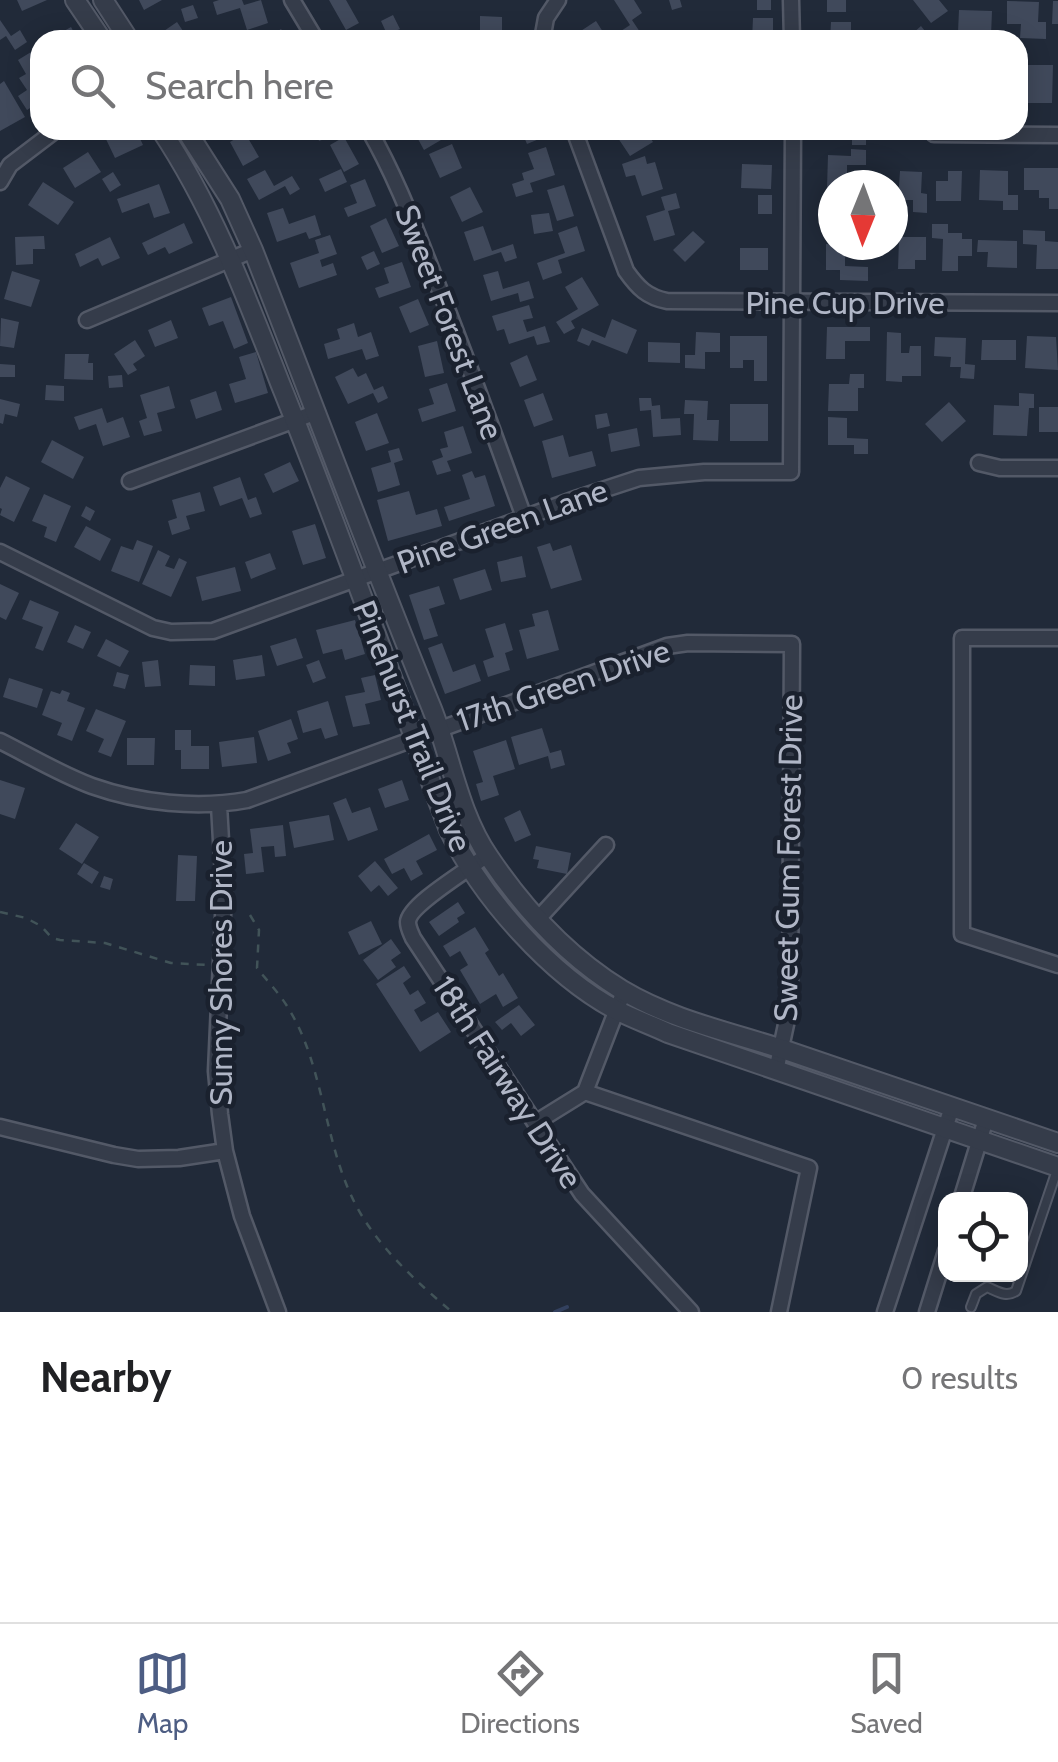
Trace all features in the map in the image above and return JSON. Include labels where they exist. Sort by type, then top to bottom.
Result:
[{"type":"street","points":[[75,0],[95,30]]},
{"type":"street","points":[[103,0],[122,30]]},
{"type":"street","points":[[292,0],[310,30]]},
{"type":"street","points":[[544,30],[546,18],[558,0]]},
{"type":"street","points":[[791,0],[792,30]]},
{"type":"street","points":[[1028,135],[1058,135]]},
{"type":"street","points":[[0,182],[10,166],[43,140]]},
{"type":"street","name":"Pinehurst Trail Drive","points":[[168,140],[186,168],[231,261],[296,420],[448,830],[470,869],[523,936],[567,976],[616,1010],[668,1033],[1058,1167]]},
{"type":"street","name":"Pinehurst Trail Drive","points":[[192,140],[230,200],[253,250],[440,729],[471,824],[487,856],[537,920],[584,963],[624,991],[674,1015],[1058,1143]]},
{"type":"street","name":"Sweet Forest Lane","points":[[374,140],[398,186],[454,324],[524,517]]},
{"type":"street","name":"Pine Cup Drive","points":[[578,140],[626,271],[650,297],[667,301],[793,303],[1058,302]]},
{"type":"street","points":[[793,140],[793,303]]},
{"type":"street","points":[[87,320],[253,250]]},
{"type":"street","name":"Pine Green Lane","points":[[0,552],[153,628],[171,632],[213,631],[639,478],[704,472],[792,472],[793,303]]},
{"type":"street","points":[[130,481],[317,412]]},
{"type":"street","points":[[979,462],[1000,468],[1058,468]]},
{"type":"street","points":[[1058,638],[962,638],[962,934],[1058,965]]},
{"type":"street","name":"17th Green Drive","points":[[0,741],[71,777],[109,791],[163,801],[219,805],[247,800],[666,646],[688,642],[792,644]]},
{"type":"street","name":"Sweet Gum Forest Drive","points":[[776,1071],[790,1006],[792,644]]},
{"type":"street","name":"Sunny Shores Drive","points":[[219,805],[224,894],[216,1072],[226,1151],[242,1216],[278,1312]]},
{"type":"street","points":[[537,920],[606,844]]},
{"type":"street","name":"18th Fairway Drive","points":[[487,856],[412,912],[408,922],[413,938],[582,1194],[690,1312]]},
{"type":"street","points":[[535,1123],[585,1092],[624,991]]},
{"type":"street","points":[[585,1092],[808,1168],[779,1312]]},
{"type":"street","points":[[885,1312],[952,1106]]},
{"type":"street","points":[[963,1192],[986,1118]]},
{"type":"street","points":[[0,1127],[138,1159],[226,1151]]},
{"type":"street","points":[[927,1312],[938,1277]]},
{"type":"lane","points":[[972,1307],[976,1294],[987,1287],[1004,1294],[1016,1291],[1058,1167]]},
{"type":"path","points":[[0,912],[26,918],[52,938],[105,943],[171,962],[208,966]]},
{"type":"path","points":[[250,916],[258,930],[256,968],[281,996],[301,1032],[334,1149],[358,1210],[402,1265],[452,1312]]},
{"type":"building","points":[[17,0],[47,0],[22,11]]},
{"type":"building","points":[[139,0],[162,0],[144,10]]},
{"type":"building","points":[[242,0],[244,5],[261,0],[268,23],[247,30],[240,8],[217,15],[213,2]]},
{"type":"building","points":[[329,0],[346,0],[359,23],[346,30]]},
{"type":"building","points":[[614,0],[634,0],[642,13],[632,20],[639,30],[622,30],[630,25]]},
{"type":"building","points":[[669,0],[680,0],[682,7],[672,10]]},
{"type":"building","points":[[757,0],[771,0],[771,10],[757,10]]},
{"type":"building","points":[[827,0],[846,0],[846,12],[827,12]]},
{"type":"building","points":[[913,0],[939,0],[948,11],[931,23]]},
{"type":"building","points":[[1007,1],[1039,2],[1038,22],[1046,22],[1046,39],[1028,38],[1028,30],[1021,30],[1021,24],[1007,24]]},
{"type":"building","points":[[1053,1],[1058,1],[1058,24],[1052,24]]},
{"type":"building","points":[[193,5],[198,18],[185,22],[181,9]]},
{"type":"building","points":[[959,10],[992,11],[991,30],[958,30]]},
{"type":"building","points":[[393,15],[400,29],[385,30],[381,21]]},
{"type":"building","points":[[480,16],[502,17],[502,30],[480,30]]},
{"type":"building","points":[[753,18],[773,18],[773,30],[752,30]]},
{"type":"building","points":[[0,20],[11,36],[20,30],[27,42],[15,50],[6,36],[0,40]]},
{"type":"building","points":[[596,21],[602,30],[582,30]]},
{"type":"building","points":[[177,22],[182,30],[165,30]]},
{"type":"building","points":[[831,22],[851,22],[851,30],[831,30]]},
{"type":"building","points":[[30,53],[27,110],[18,96],[27,90],[19,78],[26,74],[18,60]]},
{"type":"building","points":[[1028,65],[1053,65],[1052,103],[1028,103]]},
{"type":"building","points":[[4,81],[25,117],[0,131],[0,84]]},
{"type":"building","points":[[106,140],[141,140],[143,145],[115,158]]},
{"type":"building","points":[[249,140],[259,157],[243,166],[230,142]]},
{"type":"building","points":[[346,140],[359,164],[344,172],[330,145]]},
{"type":"building","points":[[418,140],[441,140],[424,150]]},
{"type":"building","points":[[619,140],[652,140],[653,142],[630,156]]},
{"type":"building","points":[[852,140],[866,140],[866,145],[852,145]]},
{"type":"building","points":[[452,144],[462,168],[440,178],[429,154]]},
{"type":"building","points":[[546,147],[555,175],[530,183],[533,192],[516,197],[512,184],[524,180],[522,173],[534,169],[528,153]]},
{"type":"building","points":[[851,149],[866,150],[866,165],[828,170],[828,155],[851,156]]},
{"type":"building","points":[[88,152],[101,172],[75,188],[63,168]]},
{"type":"building","points":[[645,156],[647,164],[655,162],[663,189],[642,196],[635,175],[626,177],[622,164]]},
{"type":"building","points":[[742,164],[772,165],[771,189],[741,188]]},
{"type":"building","points":[[1024,168],[1058,168],[1058,209],[1049,209],[1049,198],[1039,198],[1039,190],[1024,190]]},
{"type":"building","points":[[341,169],[347,182],[325,192],[319,179]]},
{"type":"building","points":[[265,170],[274,186],[292,176],[300,189],[290,195],[285,186],[259,200],[247,179]]},
{"type":"building","points":[[980,170],[1008,171],[1008,195],[1018,195],[1018,210],[1003,210],[1003,201],[979,200]]},
{"type":"building","points":[[908,171],[922,172],[921,193],[927,194],[927,213],[913,212],[913,200],[908,200]]},
{"type":"building","points":[[948,171],[962,171],[961,201],[936,201],[936,181],[948,181]]},
{"type":"building","points":[[113,172],[121,185],[110,192],[102,179]]},
{"type":"building","points":[[365,179],[376,206],[348,217],[344,208],[357,203],[350,185]]},
{"type":"building","points":[[43,182],[74,202],[58,225],[28,205]]},
{"type":"building","points":[[159,184],[170,213],[154,218],[149,203],[122,213],[117,199]]},
{"type":"building","points":[[564,185],[574,216],[557,221],[547,190]]},
{"type":"building","points":[[470,187],[483,212],[462,222],[450,197]]},
{"type":"building","points":[[676,193],[680,208],[668,211],[675,235],[654,241],[646,216],[665,210],[661,197]]},
{"type":"building","points":[[758,195],[772,195],[772,214],[758,214]]},
{"type":"building","points":[[283,208],[289,224],[315,215],[321,235],[309,239],[306,232],[277,242],[267,213]]},
{"type":"building","points":[[549,213],[553,231],[534,234],[531,215]]},
{"type":"building","points":[[386,218],[399,246],[382,253],[370,226]]},
{"type":"building","points":[[184,223],[193,243],[169,254],[165,247],[148,255],[142,243]]},
{"type":"building","points":[[932,224],[948,224],[948,233],[962,233],[962,239],[972,239],[972,256],[958,256],[958,271],[942,271],[943,239],[932,238]]},
{"type":"building","points":[[483,226],[492,251],[513,244],[517,258],[505,262],[501,252],[474,261],[464,232]]},
{"type":"building","points":[[577,226],[585,251],[558,260],[562,273],[543,280],[537,263],[565,253],[558,233]]},
{"type":"building","points":[[1023,230],[1045,231],[1045,241],[1058,242],[1058,269],[1036,269],[1037,245],[1023,244]]},
{"type":"building","points":[[693,231],[705,242],[685,262],[673,250]]},
{"type":"building","points":[[330,235],[337,254],[320,260],[322,267],[333,263],[337,275],[299,288],[290,263],[319,253],[315,240]]},
{"type":"building","points":[[44,236],[45,249],[33,249],[33,264],[16,265],[15,237]]},
{"type":"building","points":[[110,237],[120,258],[102,266],[98,258],[80,267],[75,254]]},
{"type":"building","points":[[908,237],[926,237],[926,260],[915,260],[915,269],[898,269],[898,260],[908,260]]},
{"type":"building","points":[[978,240],[1017,241],[1017,268],[987,267],[988,252],[977,252]]},
{"type":"building","points":[[740,248],[768,248],[768,270],[740,270]]},
{"type":"building","points":[[374,251],[380,264],[367,270],[361,257]]},
{"type":"building","points":[[826,260],[845,260],[845,266],[868,267],[868,281],[840,280],[840,270],[826,270]]},
{"type":"building","points":[[402,262],[411,287],[379,298],[375,288],[389,283],[384,268]]},
{"type":"building","points":[[12,271],[40,280],[31,307],[4,299]]},
{"type":"building","points":[[498,271],[503,289],[529,281],[534,298],[520,302],[518,293],[491,301],[483,275]]},
{"type":"building","points":[[582,277],[599,305],[571,321],[575,328],[564,334],[556,322],[578,309],[565,287]]},
{"type":"building","points":[[231,297],[248,343],[234,349],[223,321],[209,326],[202,308]]},
{"type":"building","points":[[418,299],[429,325],[410,333],[399,307]]},
{"type":"building","points":[[529,305],[533,318],[523,320],[527,332],[545,326],[550,342],[537,345],[534,336],[509,344],[504,329],[497,331],[492,316]]},
{"type":"building","points":[[1,318],[19,322],[14,348],[0,346]]},
{"type":"building","points":[[612,319],[637,330],[627,354],[592,340],[589,346],[577,341],[582,328],[605,338]]},
{"type":"building","points":[[171,320],[178,338],[155,347],[148,330]]},
{"type":"building","points":[[354,323],[358,337],[371,332],[379,356],[366,360],[362,349],[328,359],[324,344],[340,339],[337,329]]},
{"type":"building","points":[[827,327],[870,327],[870,341],[845,341],[845,359],[826,359]]},
{"type":"building","points":[[696,332],[720,333],[720,352],[705,352],[705,369],[685,368],[685,355],[695,355]]},
{"type":"building","points":[[887,332],[901,333],[901,353],[909,353],[910,346],[921,346],[921,376],[902,376],[902,382],[886,381]]},
{"type":"building","points":[[730,336],[767,336],[767,381],[754,381],[754,360],[743,360],[743,368],[730,368]]},
{"type":"building","points":[[1027,336],[1056,337],[1058,370],[1025,368]]},
{"type":"building","points":[[935,337],[966,338],[965,364],[975,365],[974,379],[960,378],[961,367],[950,367],[951,357],[934,356]]},
{"type":"building","points":[[135,340],[145,356],[133,364],[137,370],[128,375],[114,354]]},
{"type":"building","points":[[982,340],[1016,340],[1016,360],[981,360]]},
{"type":"building","points":[[437,341],[444,373],[425,377],[418,346]]},
{"type":"building","points":[[648,342],[680,343],[680,363],[648,362]]},
{"type":"building","points":[[256,352],[268,393],[235,403],[229,384],[246,379],[239,357]]},
{"type":"building","points":[[65,354],[89,354],[93,380],[64,379]]},
{"type":"building","points":[[527,355],[537,380],[520,387],[510,363]]},
{"type":"building","points":[[0,364],[15,365],[15,377],[0,377]]},
{"type":"building","points":[[353,368],[358,377],[366,373],[374,390],[383,386],[388,398],[378,403],[373,393],[348,404],[335,377]]},
{"type":"building","points":[[850,374],[864,374],[864,388],[858,388],[858,411],[828,411],[829,384],[849,384]]},
{"type":"building","points":[[122,375],[123,387],[109,388],[108,376]]},
{"type":"building","points":[[447,383],[456,411],[422,422],[418,409],[434,404],[429,389]]},
{"type":"building","points":[[46,385],[64,386],[64,401],[45,400]]},
{"type":"building","points":[[169,386],[175,408],[157,413],[162,431],[144,436],[139,421],[147,418],[140,395]]},
{"type":"building","points":[[216,391],[222,410],[196,419],[190,400]]},
{"type":"building","points":[[543,393],[553,420],[534,427],[524,400]]},
{"type":"building","points":[[1019,393],[1034,394],[1027,436],[993,435],[994,405],[1019,406]]},
{"type":"building","points":[[639,398],[651,398],[652,406],[660,405],[661,419],[680,418],[681,435],[653,437],[651,410],[640,411]]},
{"type":"building","points":[[0,399],[20,404],[17,417],[5,414],[3,424],[0,423]]},
{"type":"building","points":[[685,400],[708,401],[707,420],[719,420],[718,441],[693,440],[694,414],[684,414]]},
{"type":"building","points":[[949,402],[966,421],[942,442],[925,424]]},
{"type":"building","points":[[730,404],[768,404],[768,441],[730,441]]},
{"type":"building","points":[[1039,407],[1058,407],[1058,432],[1039,432]]},
{"type":"building","points":[[102,408],[107,423],[123,417],[130,437],[103,446],[96,424],[79,430],[74,417]]},
{"type":"building","points":[[377,413],[389,443],[366,451],[355,422]]},
{"type":"building","points":[[607,413],[610,426],[597,429],[595,415]]},
{"type":"building","points":[[828,417],[847,418],[847,438],[868,439],[868,454],[854,454],[854,445],[828,445]]},
{"type":"building","points":[[463,426],[472,453],[447,461],[451,471],[437,475],[432,461],[443,457],[440,449],[448,447],[444,432]]},
{"type":"building","points":[[637,428],[640,446],[611,452],[608,434]]},
{"type":"building","points":[[563,435],[569,457],[592,451],[596,466],[552,478],[542,441]]},
{"type":"building","points":[[52,440],[84,457],[73,479],[41,462]]},
{"type":"building","points":[[399,448],[403,460],[394,463],[400,485],[378,492],[371,468],[391,462],[388,451]]},
{"type":"building","points":[[290,462],[299,481],[273,493],[264,474]]},
{"type":"building","points":[[472,471],[475,478],[485,475],[495,506],[449,521],[444,507],[470,499],[462,475]]},
{"type":"building","points":[[6,476],[30,488],[14,522],[0,515],[0,488]]},
{"type":"building","points":[[240,477],[248,500],[256,497],[262,514],[250,518],[242,498],[220,506],[213,487]]},
{"type":"building","points":[[409,491],[416,515],[437,509],[442,526],[388,541],[377,500]]},
{"type":"building","points":[[200,492],[205,511],[186,516],[190,529],[172,535],[168,521],[177,518],[172,500]]},
{"type":"building","points":[[44,494],[71,506],[56,542],[44,537],[47,527],[32,521]]},
{"type":"building","points":[[86,506],[95,511],[90,521],[81,516]]},
{"type":"building","points":[[315,524],[326,558],[303,565],[292,531]]},
{"type":"building","points":[[86,526],[111,539],[100,561],[74,547]]},
{"type":"building","points":[[137,540],[153,546],[139,582],[111,571],[121,546],[133,550]]},
{"type":"building","points":[[550,543],[553,551],[571,545],[582,580],[551,589],[537,547]]},
{"type":"building","points":[[158,550],[170,556],[165,566],[174,569],[179,558],[187,562],[171,597],[142,584]]},
{"type":"building","points":[[270,553],[276,569],[251,579],[245,562]]},
{"type":"building","points":[[522,556],[526,577],[501,582],[497,562]]},
{"type":"building","points":[[235,567],[241,591],[202,601],[196,577]]},
{"type":"building","points":[[485,569],[492,590],[460,600],[453,579]]},
{"type":"building","points":[[0,584],[19,593],[6,620],[0,617]]},
{"type":"building","points":[[439,586],[445,604],[429,609],[438,636],[424,640],[409,595]]},
{"type":"building","points":[[30,600],[59,612],[43,651],[35,648],[43,627],[22,619]]},
{"type":"building","points":[[548,610],[559,650],[527,659],[519,630],[535,626],[532,614]]},
{"type":"building","points":[[355,620],[365,654],[345,660],[342,649],[323,654],[316,630]]},
{"type":"building","points":[[505,623],[513,650],[505,653],[510,670],[488,677],[483,661],[494,657],[485,629]]},
{"type":"building","points":[[75,625],[91,632],[83,649],[67,642]]},
{"type":"building","points":[[296,638],[303,658],[277,666],[270,646]]},
{"type":"building","points":[[106,639],[129,651],[120,667],[97,656]]},
{"type":"building","points":[[442,643],[453,672],[475,664],[481,681],[445,694],[428,648]]},
{"type":"building","points":[[262,655],[265,676],[236,680],[233,660]]},
{"type":"building","points":[[158,660],[161,686],[145,687],[142,662]]},
{"type":"building","points":[[319,660],[326,678],[313,683],[306,665]]},
{"type":"building","points":[[190,665],[215,666],[215,686],[189,685]]},
{"type":"building","points":[[117,672],[129,675],[125,689],[113,686]]},
{"type":"building","points":[[375,675],[381,700],[365,704],[370,724],[353,727],[345,696],[365,692],[361,678]]},
{"type":"building","points":[[9,678],[43,689],[37,708],[3,697]]},
{"type":"building","points":[[62,690],[70,693],[67,701],[85,708],[72,741],[57,735],[62,723],[42,715],[51,691],[60,694]]},
{"type":"building","points":[[328,701],[338,735],[325,739],[321,728],[303,733],[297,711]]},
{"type":"building","points":[[96,709],[126,721],[111,757],[98,752],[104,739],[86,731]]},
{"type":"building","points":[[291,719],[298,739],[287,743],[291,753],[268,761],[258,731]]},
{"type":"building","points":[[542,728],[550,753],[561,750],[565,765],[551,769],[548,756],[519,765],[511,737]]},
{"type":"building","points":[[175,730],[191,730],[191,746],[209,746],[209,769],[181,769],[181,750],[175,750]]},
{"type":"building","points":[[254,737],[257,763],[222,767],[219,742]]},
{"type":"building","points":[[127,738],[155,738],[154,765],[127,765]]},
{"type":"building","points":[[506,740],[515,769],[493,776],[499,795],[481,801],[476,784],[483,782],[473,751]]},
{"type":"building","points":[[0,780],[25,788],[15,819],[0,814]]},
{"type":"building","points":[[402,780],[409,800],[385,808],[378,789]]},
{"type":"building","points":[[346,798],[352,813],[370,807],[378,830],[348,841],[333,803]]},
{"type":"building","points":[[520,810],[531,835],[515,842],[504,818]]},
{"type":"building","points":[[329,815],[334,840],[294,848],[289,822]]},
{"type":"building","points":[[76,823],[99,837],[82,864],[59,849]]},
{"type":"building","points":[[283,825],[286,856],[275,857],[274,846],[261,847],[264,872],[246,874],[244,854],[253,853],[250,829]]},
{"type":"building","points":[[429,834],[437,850],[416,861],[423,874],[411,881],[404,868],[392,874],[384,859]]},
{"type":"building","points":[[536,846],[571,853],[567,874],[537,868],[539,860],[533,859]]},
{"type":"building","points":[[178,855],[197,856],[195,901],[176,901]]},
{"type":"building","points":[[375,861],[398,888],[388,896],[379,885],[371,892],[358,876]]},
{"type":"building","points":[[84,863],[99,872],[92,884],[77,874]]},
{"type":"building","points":[[104,876],[113,879],[110,890],[100,887]]},
{"type":"building","points":[[458,902],[465,913],[439,936],[429,922]]},
{"type":"building","points":[[371,921],[382,944],[359,955],[348,932]]},
{"type":"building","points":[[475,927],[489,950],[485,953],[518,998],[503,1007],[496,994],[480,1004],[460,970],[468,965],[460,951],[450,957],[443,946]]},
{"type":"building","points":[[391,939],[401,953],[391,960],[396,967],[378,980],[363,960]]},
{"type":"building","points":[[404,966],[411,977],[403,983],[410,995],[418,990],[426,1003],[414,1010],[421,1022],[438,1012],[451,1032],[420,1052],[376,984]]},
{"type":"building","points":[[519,1005],[535,1025],[521,1036],[511,1023],[502,1030],[495,1022]]},
{"type":"waterway","points":[[555,1312],[567,1307]]}]
